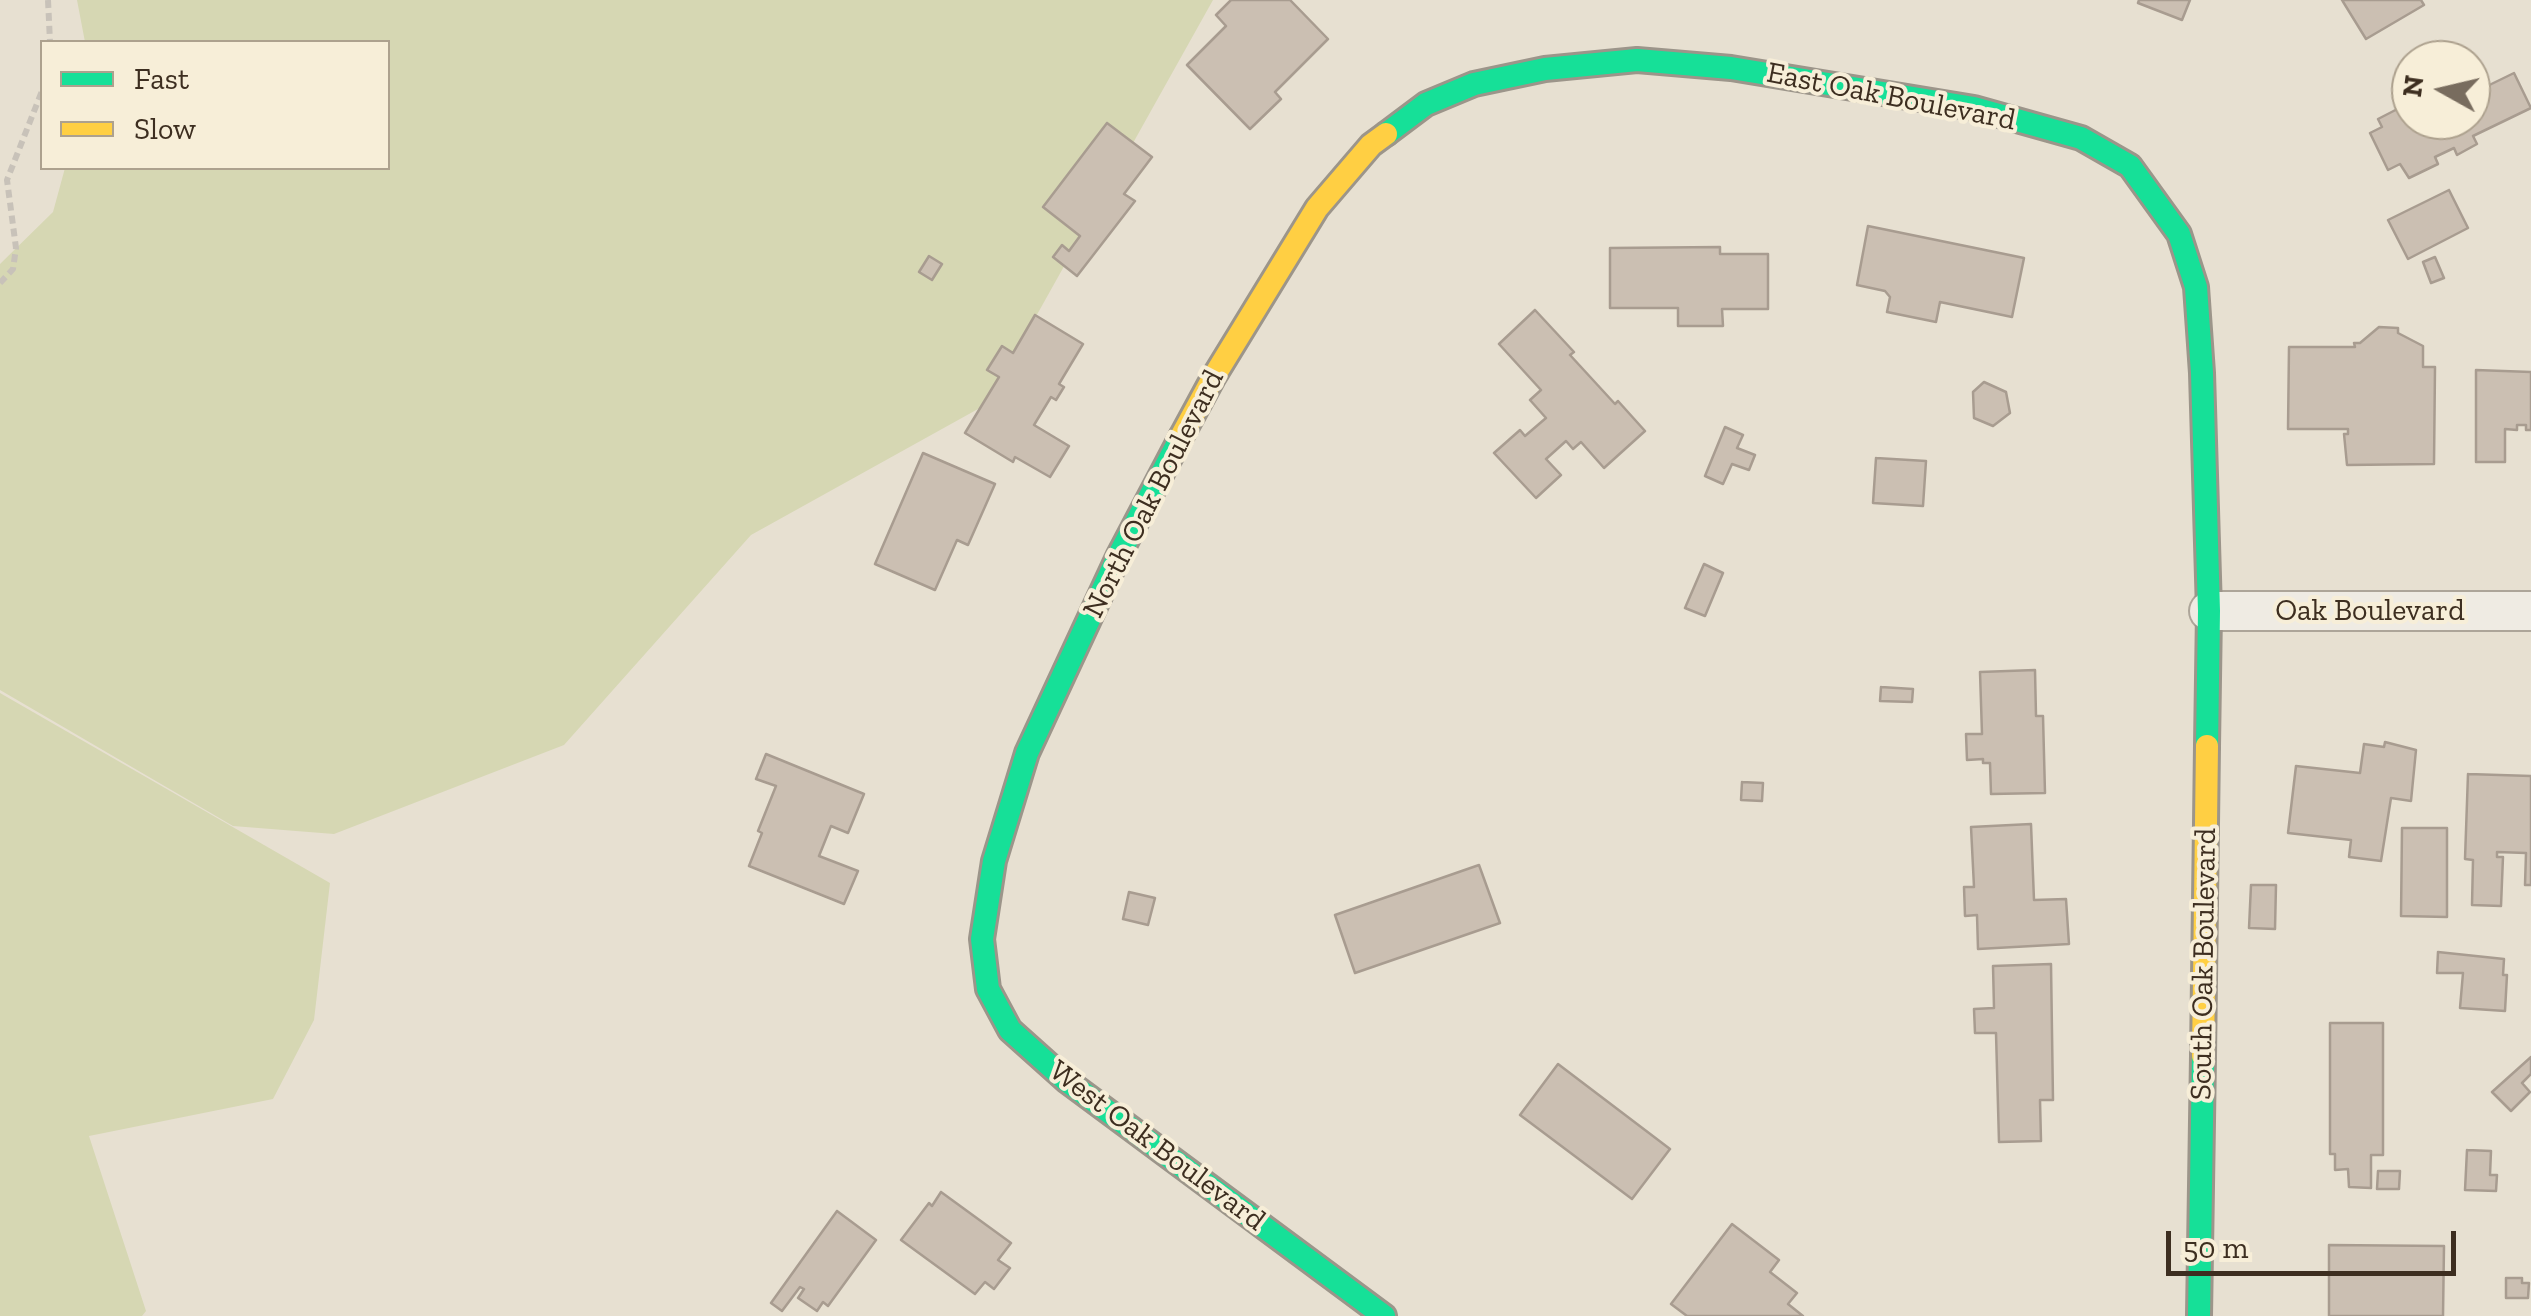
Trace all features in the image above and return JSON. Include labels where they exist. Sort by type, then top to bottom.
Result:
[{"type":"street","name":"East Oak Boulevard","points":[[1426,104],[1474,84],[1545,69],[1637,60],[1712,66],[1974,108],[2082,138],[2130,166],[2179,234],[2196,287],[2209,611]]},
{"type":"street","name":"North Oak Boulevard","points":[[982,939],[994,861],[1026,753],[1119,555],[1213,378],[1317,208],[1371,145],[1426,104]]},
{"type":"street","name":"Oak Boulevard","points":[[2209,611],[2531,612]]},
{"type":"street","name":"South Oak Boulevard","points":[[2199,1316],[2209,611]]},
{"type":"street","name":"West Oak Boulevard","points":[[982,939],[988,990],[1010,1030],[1067,1082],[1384,1316]]},
{"type":"path","points":[[48,0],[50,40]]},
{"type":"path","points":[[0,283],[13,269],[16,248],[7,180],[40,96]]},
{"type":"green space","points":[[77,0],[1213,0],[987,404],[751,535],[564,745],[334,834],[233,826],[0,690],[0,264],[53,212],[64,170],[390,170],[390,40],[85,40]]},
{"type":"green space","points":[[0,693],[330,883],[314,1020],[273,1099],[89,1136],[146,1311],[142,1316],[0,1316]]},
{"type":"building","points":[[1231,0],[1290,0],[1328,39],[1275,92],[1281,99],[1250,129],[1187,65],[1226,26],[1216,15]]},
{"type":"building","points":[[2190,0],[2182,20],[2138,3]]},
{"type":"building","points":[[2342,0],[2421,0],[2424,5],[2366,39]]},
{"type":"building","points":[[2514,73],[2531,108],[2491,127],[2491,84]]},
{"type":"building","points":[[2391,112],[2391,140],[2475,140],[2477,144],[2457,155],[2454,148],[2435,157],[2438,164],[2409,178],[2400,164],[2388,170],[2370,133],[2382,127],[2378,119]]},
{"type":"building","points":[[1107,123],[1152,157],[1124,194],[1135,201],[1077,276],[1053,257],[1062,245],[1069,251],[1080,236],[1043,207]]},
{"type":"building","points":[[2449,190],[2468,228],[2408,259],[2388,220]]},
{"type":"building","points":[[1868,226],[2024,258],[2012,317],[1940,302],[1936,322],[1887,312],[1890,297],[1885,291],[1857,285]]},
{"type":"building","points":[[1720,247],[1720,254],[1768,254],[1768,309],[1722,309],[1723,326],[1678,326],[1678,308],[1610,308],[1610,248]]},
{"type":"building","points":[[929,256],[942,264],[932,280],[919,272]]},
{"type":"building","points":[[2435,257],[2444,278],[2431,283],[2423,262]]},
{"type":"building","points":[[1535,310],[1574,352],[1570,355],[1645,431],[1604,468],[1581,442],[1573,449],[1566,441],[1546,459],[1561,475],[1536,498],[1494,453],[1520,430],[1525,436],[1546,418],[1530,400],[1541,390],[1499,344]]},
{"type":"building","points":[[1035,315],[1083,344],[1059,384],[1064,387],[1056,400],[1051,397],[1034,425],[1069,446],[1050,477],[1015,457],[1013,462],[965,433],[999,377],[987,370],[1002,346],[1013,353]]},
{"type":"building","points":[[2379,327],[2398,328],[2398,333],[2423,346],[2423,367],[2435,367],[2434,464],[2347,465],[2344,434],[2348,434],[2348,429],[2288,429],[2289,347],[2355,347],[2354,343],[2360,343]]},
{"type":"building","points":[[2476,370],[2531,372],[2531,430],[2526,430],[2526,425],[2517,425],[2517,430],[2505,429],[2505,462],[2476,462]]},
{"type":"building","points":[[1984,382],[2006,392],[2010,413],[1993,426],[1974,418],[1973,392]]},
{"type":"building","points":[[1725,427],[1743,435],[1737,448],[1755,455],[1749,470],[1732,464],[1723,484],[1705,476]]},
{"type":"building","points":[[923,453],[995,484],[968,545],[957,540],[935,590],[875,564]]},
{"type":"building","points":[[1876,458],[1926,461],[1923,506],[1873,503]]},
{"type":"building","points":[[1704,564],[1723,573],[1705,616],[1685,608]]},
{"type":"building","points":[[2035,670],[2036,716],[2043,716],[2045,793],[1991,794],[1990,763],[1983,763],[1983,759],[1967,760],[1966,734],[1982,734],[1980,672]]},
{"type":"building","points":[[1881,687],[1913,689],[1912,702],[1880,701]]},
{"type":"building","points":[[2385,742],[2416,750],[2411,801],[2391,798],[2381,861],[2349,857],[2351,840],[2288,833],[2296,766],[2360,773],[2364,744],[2384,747]]},
{"type":"building","points":[[766,754],[864,794],[848,833],[831,826],[819,856],[858,871],[844,904],[749,866],[776,786],[756,779]]},
{"type":"building","points":[[2468,774],[2531,776],[2531,885],[2525,885],[2526,853],[2497,852],[2497,857],[2503,857],[2501,906],[2472,905],[2473,860],[2465,859]]},
{"type":"building","points":[[1742,782],[1763,783],[1762,801],[1741,800]]},
{"type":"building","points":[[2031,824],[2034,900],[2066,899],[2069,944],[1978,949],[1977,915],[1965,916],[1964,887],[1974,887],[1971,827]]},
{"type":"building","points":[[2402,828],[2447,828],[2447,917],[2401,916]]},
{"type":"building","points":[[1479,865],[1500,923],[1355,973],[1335,915]]},
{"type":"building","points":[[2251,885],[2276,885],[2275,929],[2249,928]]},
{"type":"building","points":[[1129,892],[1155,898],[1148,925],[1123,919]]},
{"type":"building","points":[[2438,952],[2504,959],[2505,1011],[2460,1008],[2463,973],[2437,973]]},
{"type":"building","points":[[2051,964],[2053,1100],[2040,1100],[2041,1141],[1999,1142],[1996,1033],[1975,1033],[1974,1009],[1994,1008],[1993,966]]},
{"type":"building","points":[[2330,1023],[2383,1023],[2383,1155],[2371,1155],[2371,1188],[2349,1187],[2348,1169],[2335,1170],[2335,1154],[2330,1154]]},
{"type":"building","points":[[2531,1057],[2531,1074],[2522,1083],[2530,1092],[2511,1111],[2492,1092]]},
{"type":"building","points":[[1558,1064],[1670,1149],[1632,1199],[1520,1115]]},
{"type":"building","points":[[2467,1150],[2491,1151],[2490,1175],[2497,1175],[2496,1191],[2465,1190]]},
{"type":"building","points":[[2378,1171],[2400,1171],[2399,1189],[2377,1189]]},
{"type":"building","points":[[941,1192],[1011,1243],[998,1260],[1010,1268],[994,1289],[985,1282],[975,1294],[901,1240]]},
{"type":"building","points":[[837,1211],[876,1240],[828,1306],[823,1302],[817,1311],[798,1298],[804,1289],[800,1287],[782,1311],[771,1303]]},
{"type":"building","points":[[1732,1224],[1779,1260],[1770,1272],[1797,1293],[1788,1304],[1803,1316],[1687,1316],[1671,1304]]},
{"type":"building","points":[[2329,1245],[2444,1246],[2443,1316],[2329,1316]]},
{"type":"building","points":[[2506,1278],[2522,1278],[2522,1283],[2529,1283],[2528,1298],[2506,1298]]},
{"type":"traffic: fast","points":[[1386,134],[1426,104],[1474,84],[1545,69],[1637,60],[1731,68],[1974,108],[2081,138],[2130,166],[2179,234],[2196,287],[2209,611],[2207,746]]},
{"type":"traffic: fast","points":[[1181,437],[1119,555],[1027,753],[994,861],[982,939],[988,989],[1010,1030],[1067,1081],[1384,1316]]},
{"type":"traffic: fast","points":[[2199,1316],[2203,1056]]},
{"type":"traffic: slow","points":[[1181,437],[1317,208],[1371,145],[1386,134]]},
{"type":"traffic: slow","points":[[2203,1056],[2207,746]]}]
